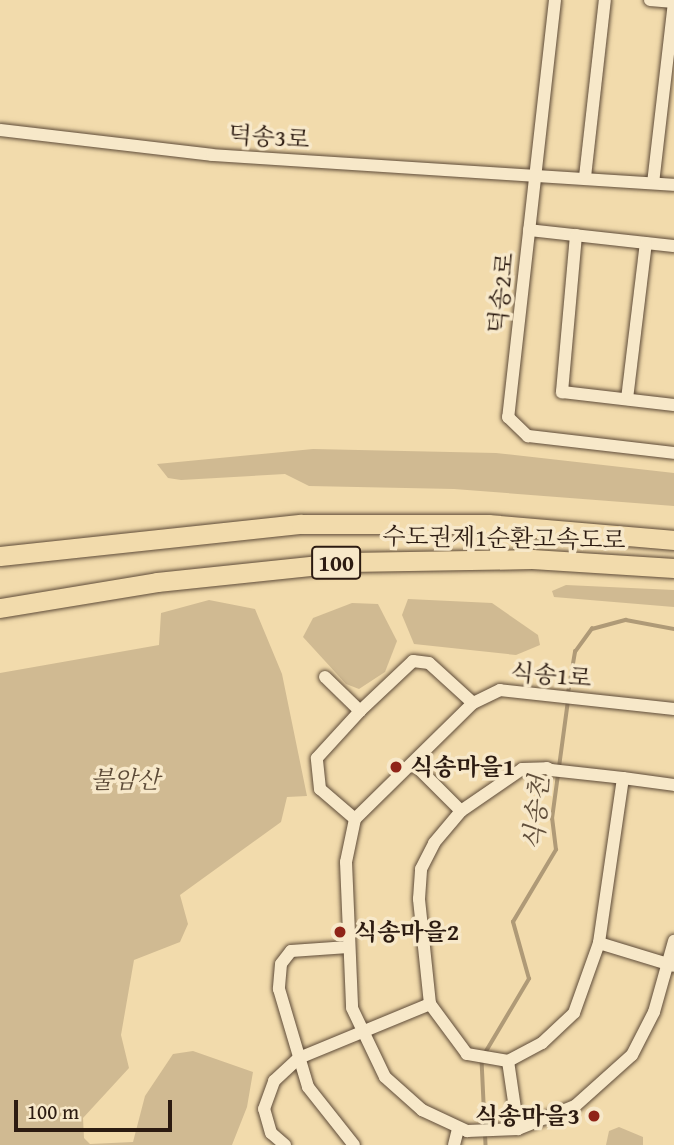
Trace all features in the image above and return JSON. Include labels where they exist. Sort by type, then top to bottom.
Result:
[{"type":"highway","name":"수도권제1순환고속도로","points":[[0,556],[312,523],[488,524],[674,540]]},
{"type":"highway","name":"수도권제1순환고속도로","points":[[0,608],[157,582],[348,562],[532,559],[674,568]]},
{"type":"street","name":"덕송2로","points":[[555,0],[508,417],[528,436],[674,453]]},
{"type":"street","points":[[585,177],[605,0]]},
{"type":"street","points":[[650,0],[674,2],[653,183]]},
{"type":"street","name":"덕송3로","points":[[0,130],[212,155],[536,173],[674,185]]},
{"type":"street","points":[[529,230],[674,246]]},
{"type":"street","points":[[576,235],[562,391],[674,405]]},
{"type":"street","points":[[627,399],[646,243]]},
{"type":"street","points":[[473,703],[429,663],[413,661],[360,711],[317,758],[320,789],[355,819],[346,862],[352,1008],[385,1077],[422,1110],[458,1129],[473,1132],[518,1129],[575,1106],[632,1055],[672,965],[674,940]]},
{"type":"street","points":[[325,677],[360,711]]},
{"type":"street","name":"식송1로","points":[[355,819],[473,703],[500,690],[674,709]]},
{"type":"street","points":[[412,763],[461,811]]},
{"type":"street","points":[[623,778],[599,943],[574,1013],[542,1043],[508,1061],[474,1057],[453,1042],[430,1004],[421,869],[461,811],[522,769],[551,769],[623,778],[674,785]]},
{"type":"street","points":[[599,943],[672,965]]},
{"type":"street","points":[[348,947],[291,951],[281,964],[279,989],[308,1087],[354,1145]]},
{"type":"street","points":[[285,1145],[271,1133],[264,1109],[274,1081],[299,1058],[430,1004]]},
{"type":"street","points":[[508,1061],[518,1129]]},
{"type":"street","points":[[454,1145],[458,1129]]},
{"type":"green space","points":[[313,449],[496,453],[674,473],[674,506],[454,489],[309,486],[285,474],[181,480],[168,478],[157,464]]},
{"type":"green space","points":[[566,585],[674,590],[674,607],[554,597],[552,591]]},
{"type":"green space","points":[[408,599],[492,603],[538,635],[540,645],[516,655],[414,644],[402,615]]},
{"type":"green space","name":"불암산","points":[[209,600],[255,609],[282,674],[307,796],[287,797],[281,822],[180,895],[188,924],[180,942],[134,960],[121,1035],[129,1068],[83,1118],[84,1138],[90,1144],[133,1142],[145,1096],[173,1054],[193,1051],[253,1072],[247,1107],[232,1145],[0,1145],[0,673],[159,645],[161,613]]},
{"type":"green space","points":[[352,603],[378,604],[397,641],[385,672],[359,689],[346,684],[303,637],[313,618]]},
{"type":"green space","points":[[619,1127],[643,1137],[643,1145],[606,1145],[609,1131]]},
{"type":"waterway","name":"식송천","points":[[568,693],[575,652],[592,629],[626,620],[674,629]]},
{"type":"waterway","name":"식송천","points":[[485,1053],[529,979],[513,922],[556,850],[552,819],[568,701]]},
{"type":"waterway","name":"식송천","points":[[482,1060],[486,1145]]},
{"type":"place","name":"식송마을1","points":[[396,767]]},
{"type":"place","name":"식송마을2","points":[[340,932]]},
{"type":"place","name":"식송마을3","points":[[594,1116]]}]
